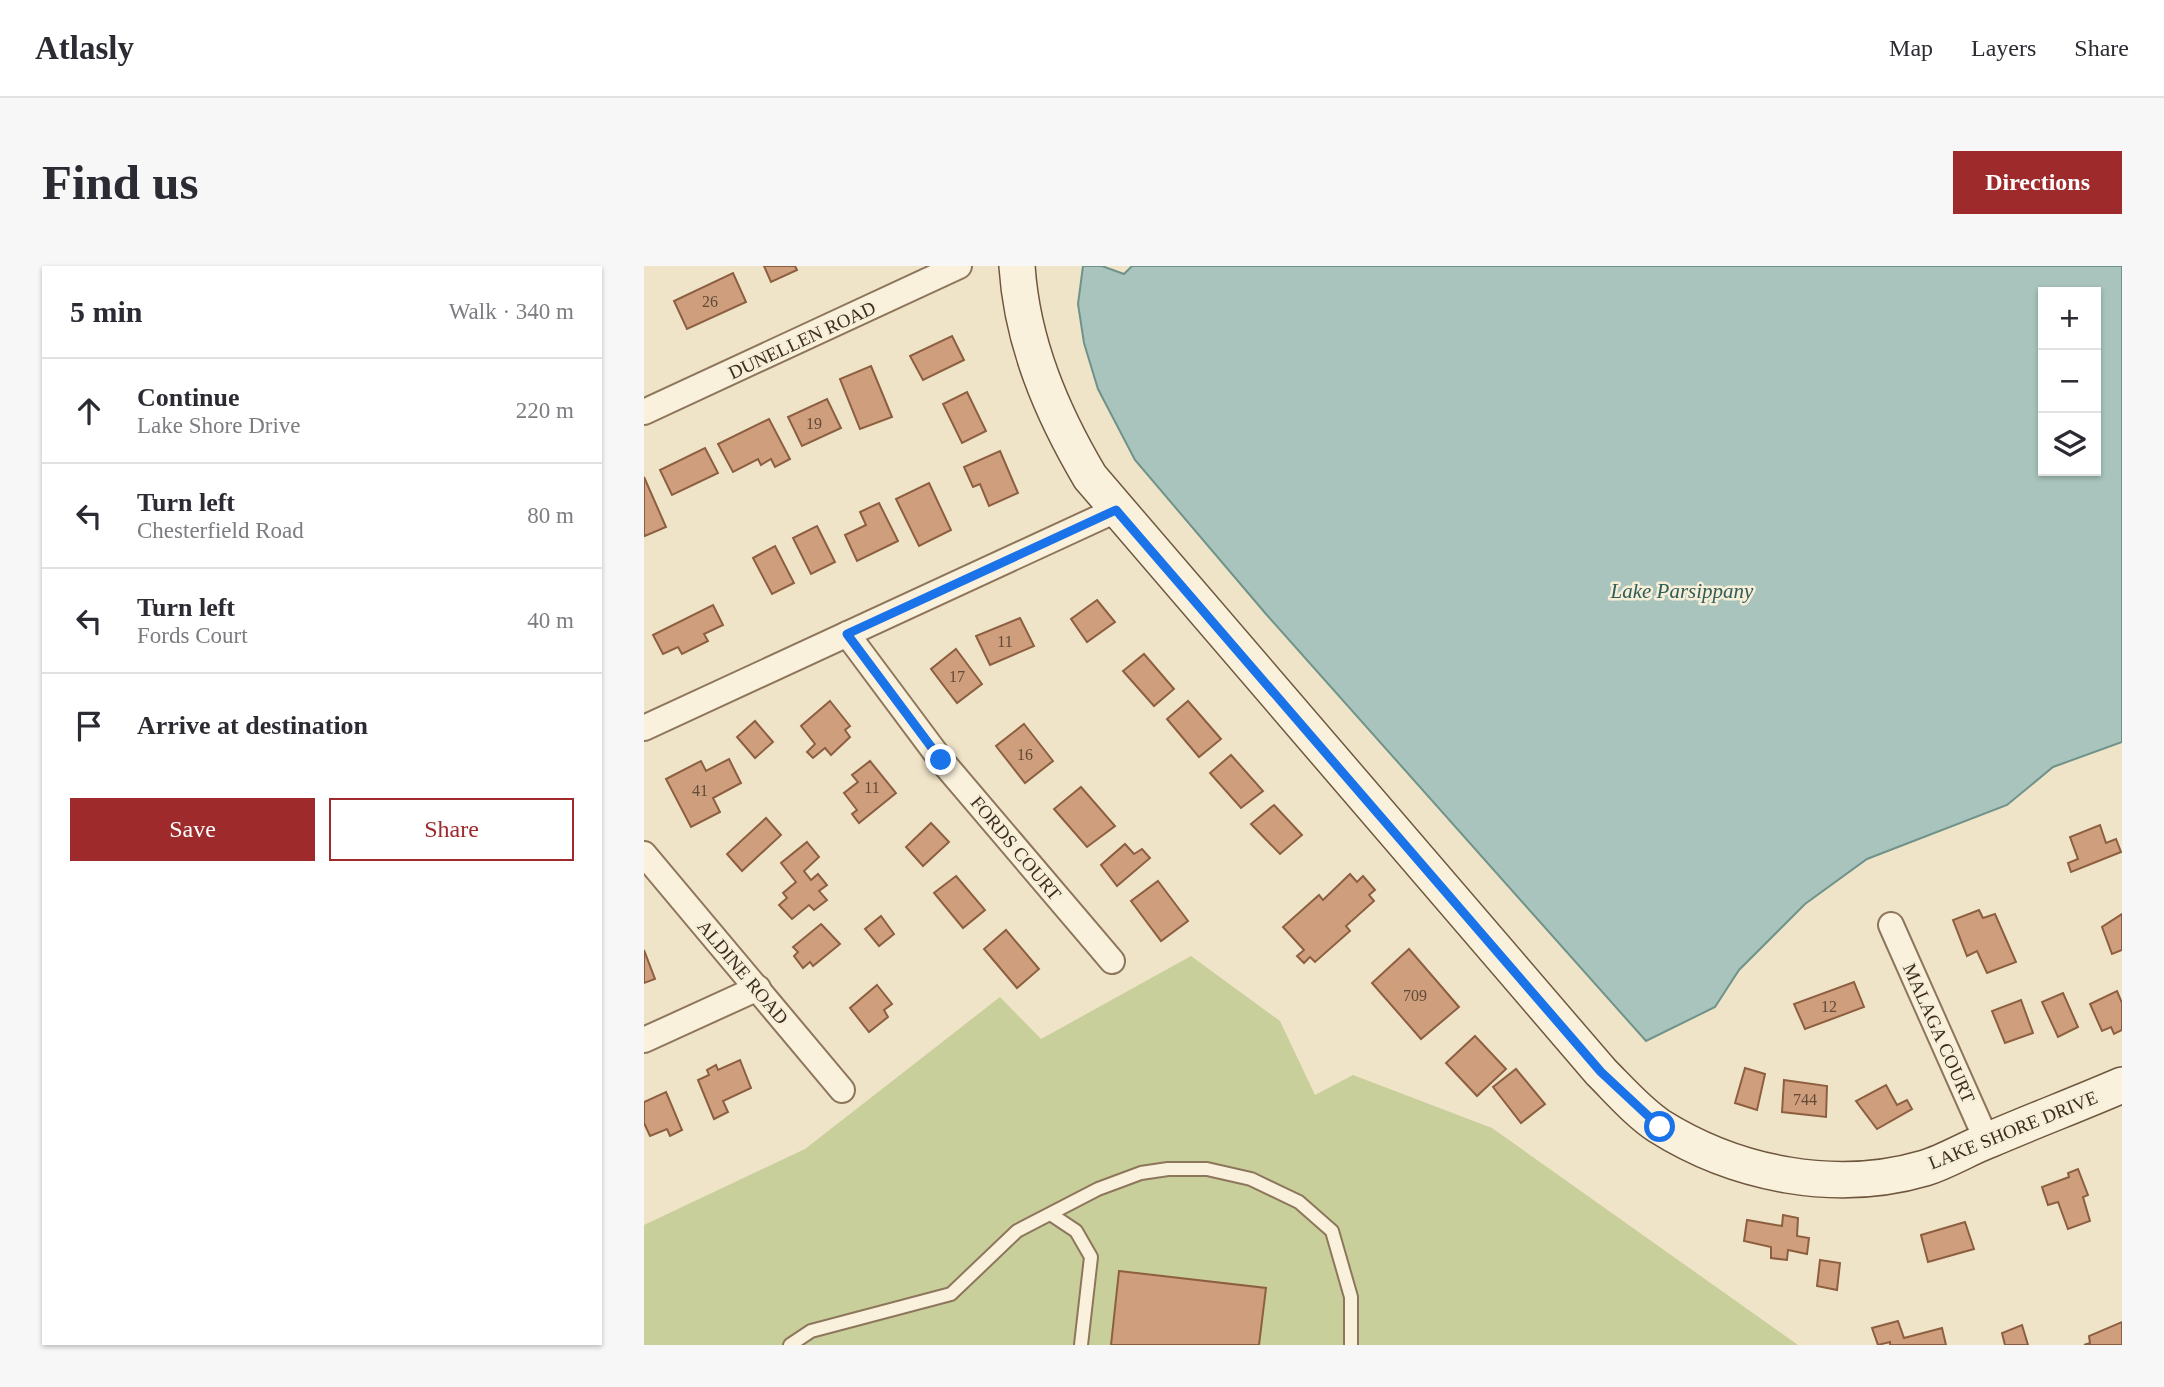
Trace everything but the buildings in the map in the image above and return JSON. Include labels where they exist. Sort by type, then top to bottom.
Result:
[{"type":"street","name":"DUNELLEN ROAD","points":[[644,412],[959,266]]},
{"type":"street","name":"LAKE SHORE DRIVE","points":[[1017,266],[1028,337],[1043,386],[1063,433],[1090,477],[1601,1072],[1650,1119],[1709,1151],[1756,1170],[1790,1177],[1875,1176],[1926,1168],[1987,1141],[2120,1093]]},
{"type":"street","points":[[644,728],[1116,510]]},
{"type":"street","name":"FORDS COURT","points":[[847,634],[941,760],[1112,961]]},
{"type":"street","name":"ALDINE ROAD","points":[[644,855],[842,1090]]},
{"type":"street","name":"MALAGA COURT","points":[[1891,925],[1987,1141]]},
{"type":"street","points":[[644,1040],[758,988]]},
{"type":"lane","points":[[790,1345],[811,1331],[951,1294],[1017,1231],[1098,1189],[1141,1173],[1208,1169],[1251,1179],[1299,1202],[1332,1231],[1351,1297],[1351,1345]]},
{"type":"lane","points":[[1052,1215],[1076,1231],[1091,1257],[1081,1345]]},
{"type":"green space","points":[[1191,956],[1280,1021],[1315,1095],[1353,1075],[1492,1128],[1798,1345],[644,1345],[644,1225],[805,1149],[1000,997],[1041,1039]]},
{"type":"water","name":"Lake Parsippany","points":[[1083,266],[1102,266],[1124,274],[1132,266],[2122,266],[2122,742],[2053,767],[2007,805],[1867,859],[1805,904],[1739,970],[1715,1007],[1646,1041],[1266,614],[1135,460],[1098,389],[1084,343],[1078,304]]},
{"type":"route","points":[[941,760],[847,634],[1116,510],[1601,1072],[1660,1127]]}]
